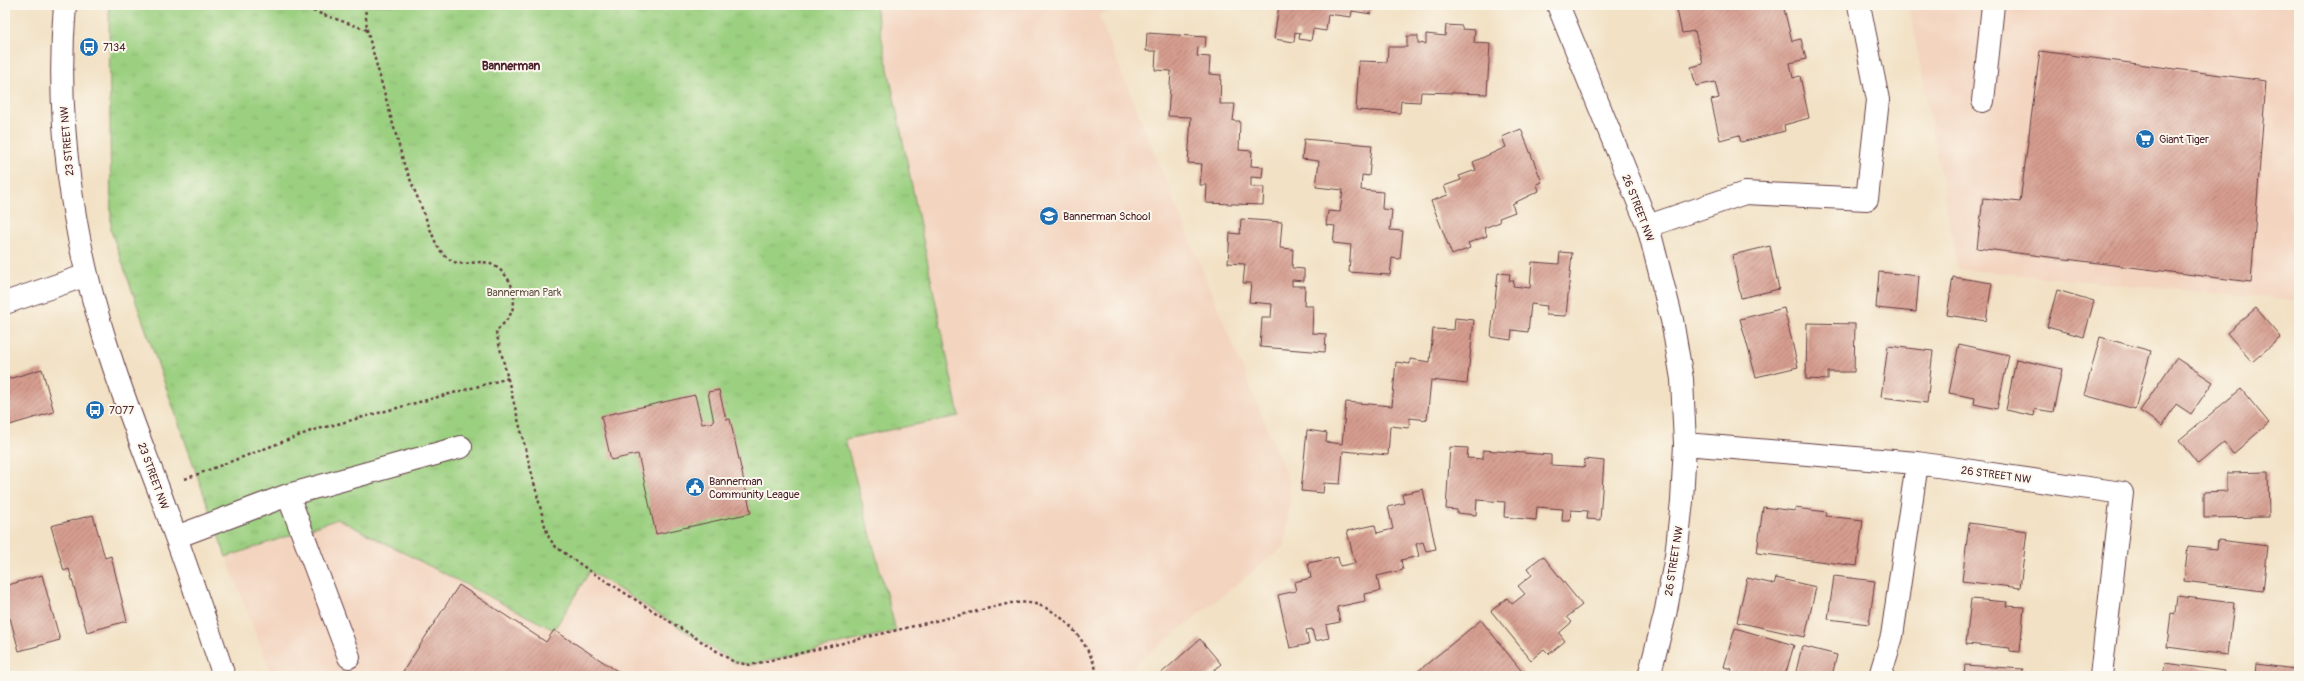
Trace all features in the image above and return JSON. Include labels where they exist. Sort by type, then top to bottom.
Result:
[{"type":"street","name":"23 STREET NW","points":[[65,5],[63,114],[69,172],[87,275],[106,342],[126,403],[176,537],[221,675]]},
{"type":"street","name":"26 STREET NW","points":[[1558,5],[1648,226],[1672,320],[1682,379],[1685,444],[1682,501],[1676,556],[1665,615],[1649,676]]},
{"type":"street","points":[[1648,226],[1745,193],[1867,199],[1878,100],[1859,5]]},
{"type":"street","points":[[1982,101],[1993,5]]},
{"type":"street","points":[[5,303],[87,275]]},
{"type":"street","name":"26 STREET NW","points":[[1685,444],[1917,463],[2122,493],[2101,676]]},
{"type":"street","points":[[176,537],[288,495],[461,447]]},
{"type":"street","points":[[1880,676],[1892,636],[1917,463]]},
{"type":"street","points":[[288,495],[349,657]]},
{"type":"path","points":[[296,5],[367,30]]},
{"type":"path","points":[[365,5],[367,30],[404,164],[437,246],[444,255],[458,263],[487,263],[498,268],[507,277],[513,289],[514,301],[511,313],[496,332],[509,378],[545,526],[549,538],[556,547],[590,571],[734,662],[750,665],[768,662],[1011,603],[1030,602],[1049,610],[1067,624],[1082,642],[1095,665],[1098,676]]},
{"type":"path","points":[[159,489],[311,431],[509,378]]},
{"type":"shaded area","name":"Bannerman School","points":[[875,5],[1124,5],[1098,15],[1291,486],[1285,546],[1133,666],[1136,676],[272,676],[226,557],[338,519],[554,630],[590,571],[734,662],[750,665],[896,631],[844,439],[959,416]]},
{"type":"shaded area","points":[[1909,5],[2299,5],[2299,301],[1958,269]]},
{"type":"green space","name":"Bannerman Park","points":[[109,5],[875,5],[959,416],[845,439],[896,631],[750,665],[734,662],[590,571],[554,630],[338,519],[226,557],[111,231]]},
{"type":"building","points":[[1279,5],[1372,5],[1371,14],[1352,11],[1351,17],[1328,14],[1326,31],[1313,29],[1311,41],[1299,39],[1300,33],[1295,32],[1294,42],[1274,39]]},
{"type":"building","points":[[1676,5],[1793,5],[1794,7],[1784,9],[1792,41],[1801,39],[1806,59],[1790,63],[1793,78],[1800,76],[1809,118],[1784,125],[1785,131],[1741,142],[1739,135],[1720,140],[1711,100],[1719,98],[1715,82],[1696,86],[1691,67],[1703,64],[1695,31],[1682,33]]},
{"type":"building","points":[[1446,25],[1462,26],[1462,29],[1475,30],[1474,43],[1490,44],[1487,94],[1421,92],[1420,102],[1401,101],[1400,113],[1356,110],[1359,61],[1387,62],[1388,47],[1407,47],[1407,36],[1418,36],[1418,43],[1426,44],[1426,34],[1445,36]]},
{"type":"building","points":[[1147,33],[1206,37],[1205,48],[1198,47],[1197,56],[1210,57],[1209,74],[1221,75],[1220,104],[1235,104],[1233,121],[1240,121],[1239,150],[1252,151],[1251,166],[1263,167],[1262,178],[1251,177],[1251,187],[1264,187],[1263,205],[1206,203],[1207,185],[1200,185],[1202,164],[1188,163],[1191,117],[1168,116],[1171,71],[1155,70],[1156,51],[1146,51]]},
{"type":"building","name":"Giant Tiger","points":[[2040,51],[2266,81],[2251,282],[1977,248],[1983,198],[2020,202]]},
{"type":"building","points":[[1521,129],[1542,182],[1537,184],[1539,191],[1512,204],[1515,212],[1499,218],[1500,222],[1484,228],[1487,236],[1468,243],[1470,248],[1452,255],[1431,201],[1448,195],[1444,186],[1461,180],[1459,176],[1476,170],[1473,162],[1506,147],[1502,137]]},
{"type":"building","points":[[1304,139],[1372,145],[1369,176],[1362,175],[1361,190],[1383,192],[1382,209],[1392,210],[1390,230],[1403,231],[1400,259],[1392,258],[1390,275],[1349,272],[1351,245],[1333,243],[1335,226],[1326,225],[1328,211],[1340,212],[1343,190],[1316,187],[1319,161],[1302,159]]},
{"type":"building","points":[[1241,219],[1282,222],[1280,248],[1293,249],[1292,268],[1304,269],[1304,281],[1292,280],[1292,286],[1305,286],[1304,306],[1313,306],[1312,333],[1326,334],[1325,352],[1260,347],[1262,318],[1271,318],[1272,304],[1249,302],[1251,283],[1243,283],[1245,264],[1228,263],[1230,233],[1240,234]]},
{"type":"building","points":[[1770,246],[1779,289],[1741,298],[1732,255]]},
{"type":"building","points":[[1560,252],[1572,253],[1566,316],[1546,315],[1547,306],[1531,304],[1528,332],[1512,330],[1511,340],[1491,337],[1498,273],[1510,274],[1509,281],[1514,281],[1513,286],[1530,288],[1532,262],[1559,264]]},
{"type":"building","points":[[1879,272],[1919,276],[1916,312],[1876,308]]},
{"type":"building","points":[[1953,277],[1992,283],[1986,321],[1947,315]]},
{"type":"building","points":[[2057,290],[2094,301],[2084,337],[2047,327]]},
{"type":"building","points":[[1784,308],[1798,367],[1756,377],[1740,319]]},
{"type":"building","points":[[2256,308],[2281,337],[2252,362],[2227,333]]},
{"type":"building","points":[[1455,318],[1474,320],[1467,384],[1431,380],[1427,420],[1410,418],[1409,428],[1390,426],[1388,455],[1343,451],[1340,484],[1324,483],[1323,493],[1301,491],[1307,430],[1327,433],[1326,442],[1342,444],[1346,402],[1392,406],[1396,362],[1410,364],[1410,359],[1430,362],[1433,329],[1454,330]]},
{"type":"building","points":[[1807,323],[1855,324],[1854,372],[1828,372],[1828,380],[1806,379]]},
{"type":"building","points":[[2100,337],[2151,351],[2135,409],[2084,395]]},
{"type":"building","points":[[1959,344],[2009,355],[1997,409],[1974,404],[1975,398],[1949,393]]},
{"type":"building","points":[[1888,346],[1933,351],[1927,403],[1881,397]]},
{"type":"building","points":[[2176,358],[2213,382],[2191,414],[2176,404],[2162,426],[2140,411]]},
{"type":"building","points":[[2016,359],[2062,369],[2053,412],[2035,409],[2034,416],[2006,410]]},
{"type":"building","points":[[42,369],[54,412],[6,426],[5,380]]},
{"type":"building","points":[[2241,389],[2269,423],[2233,454],[2224,442],[2198,464],[2179,440]]},
{"type":"building","name":"Bannerman Community League","points":[[719,390],[726,419],[730,419],[751,513],[656,534],[638,454],[611,460],[601,416],[695,395],[702,424],[714,422],[708,392]]},
{"type":"building","points":[[1450,447],[1468,448],[1467,458],[1483,459],[1483,450],[1551,455],[1551,465],[1584,467],[1585,459],[1604,461],[1600,520],[1587,519],[1588,511],[1571,510],[1570,521],[1562,521],[1563,509],[1537,507],[1536,520],[1504,517],[1505,502],[1477,500],[1476,515],[1457,513],[1457,510],[1446,509]]},
{"type":"building","points":[[2268,472],[2269,517],[2204,518],[2204,492],[2227,491],[2227,473]]},
{"type":"building","points":[[1423,489],[1436,549],[1426,551],[1423,542],[1416,544],[1419,556],[1401,560],[1403,570],[1377,576],[1380,591],[1364,594],[1365,601],[1337,607],[1340,622],[1326,625],[1329,638],[1315,641],[1312,629],[1306,630],[1309,644],[1290,648],[1278,595],[1296,591],[1294,582],[1311,578],[1308,563],[1338,557],[1340,566],[1355,563],[1347,531],[1375,525],[1377,533],[1393,529],[1388,507],[1404,503],[1402,494]]},
{"type":"building","points":[[1763,507],[1795,511],[1795,508],[1827,512],[1826,516],[1863,520],[1857,566],[1757,553]]},
{"type":"building","points":[[93,515],[105,558],[111,556],[127,621],[87,632],[69,569],[64,571],[51,526]]},
{"type":"building","points":[[1969,523],[2027,531],[2020,588],[1962,581]]},
{"type":"building","points":[[2218,540],[2268,546],[2263,591],[2184,581],[2188,546],[2217,549]]},
{"type":"building","points":[[1543,556],[1582,605],[1567,617],[1572,622],[1559,633],[1565,641],[1549,654],[1544,649],[1531,660],[1491,611],[1507,598],[1512,604],[1525,594],[1518,586],[1532,575],[1527,568]]},
{"type":"building","points":[[42,575],[60,640],[19,651],[10,618],[6,620],[5,616],[5,586]]},
{"type":"building","points":[[1834,576],[1875,581],[1869,624],[1828,619]]},
{"type":"building","points":[[1747,578],[1774,584],[1776,578],[1816,587],[1805,637],[1737,622]]},
{"type":"building","points":[[459,585],[546,642],[554,630],[625,676],[400,676]]},
{"type":"building","points":[[2177,596],[2234,603],[2228,655],[2167,647],[2171,613],[2175,614]]},
{"type":"building","points":[[1971,599],[2007,602],[2006,606],[2024,607],[2020,652],[2010,651],[2010,648],[1966,644]]},
{"type":"building","points":[[1481,620],[1524,674],[1522,676],[1501,676],[1498,674],[1495,676],[1412,676]]},
{"type":"building","points":[[1735,628],[1794,645],[1785,676],[1730,676],[1732,669],[1724,667]]},
{"type":"building","points":[[1200,639],[1221,664],[1207,676],[1158,676]]},
{"type":"building","points":[[1802,646],[1837,655],[1832,676],[1795,676]]},
{"type":"building","points":[[2165,663],[2224,671],[2223,676],[2163,676]]},
{"type":"building","points":[[2256,664],[2295,669],[2294,676],[2255,676]]},
{"type":"building","points":[[1965,665],[2023,669],[2022,676],[1964,676]]},
{"type":"place","name":"7134","points":[[89,47]]},
{"type":"place","name":"Giant Tiger","points":[[2145,139]]},
{"type":"place","name":"Bannerman School","points":[[1049,216]]},
{"type":"place","name":"7077","points":[[95,410]]},
{"type":"place","name":"Bannerman Community League","points":[[695,487]]},
{"type":"district","name":"Bannerman","points":[[511,66]]}]
